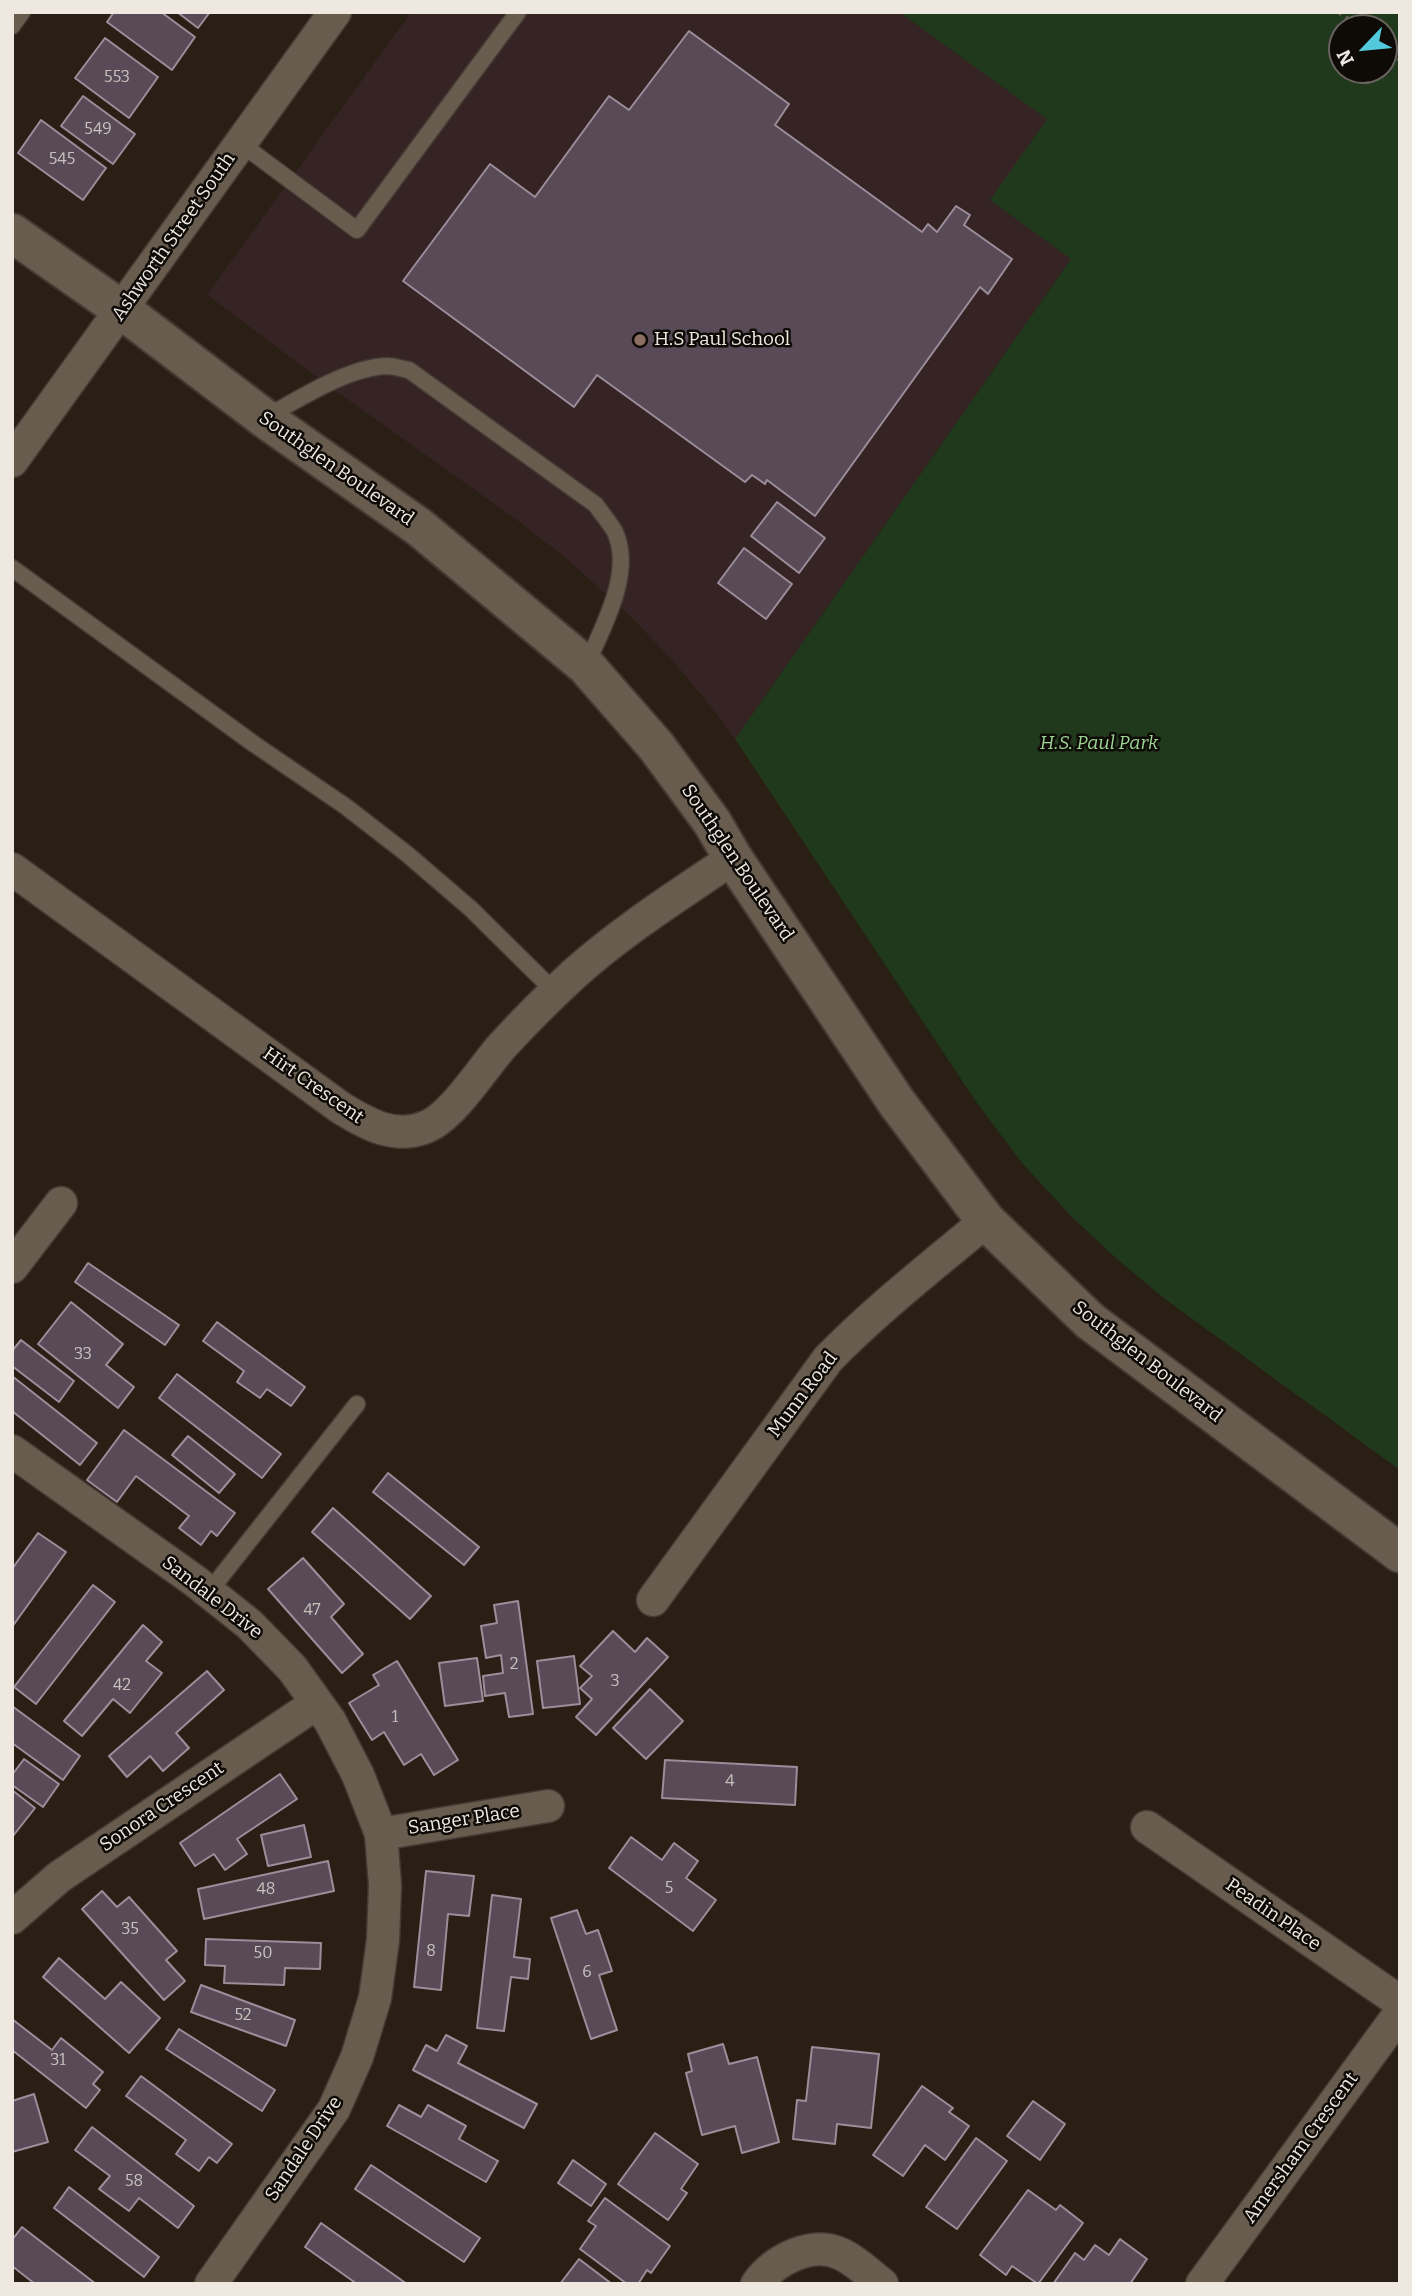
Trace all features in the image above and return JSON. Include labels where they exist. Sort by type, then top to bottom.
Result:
[{"type":"street","name":"Ashworth Street South","points":[[12,461],[335,12]]},
{"type":"street","name":"Southglen Boulevard","points":[[12,233],[122,310],[264,418],[419,527],[586,666],[656,746],[712,822],[733,858],[897,1103],[986,1221],[1090,1321],[1400,1553]]},
{"type":"street","name":"Hirt Crescent","points":[[12,869],[341,1108],[364,1122],[385,1130],[404,1132],[424,1128],[439,1121],[501,1048],[590,960],[645,916],[733,858]]},
{"type":"street","points":[[12,1267],[61,1203]]},
{"type":"street","name":"Munn Road","points":[[653,1600],[828,1359],[901,1290],[986,1221]]},
{"type":"street","name":"Sandale Drive","points":[[12,1451],[208,1592],[249,1624],[292,1668],[330,1721],[358,1775],[381,1834],[385,1885],[383,1940],[375,1998],[357,2057],[334,2109],[211,2284]]},
{"type":"street","name":"Sonora Crescent","points":[[12,1919],[58,1877],[317,1703]]},
{"type":"street","name":"Sanger Place","points":[[381,1834],[548,1806]]},
{"type":"street","name":"Peadin Place","points":[[1147,1827],[1400,2002]]},
{"type":"street","name":"Amersham Crescent","points":[[1202,2284],[1400,2013]]},
{"type":"street","points":[[757,2284],[775,2264],[798,2254],[820,2249],[841,2254],[882,2284]]},
{"type":"lane","points":[[12,26],[22,12]]},
{"type":"lane","points":[[240,143],[357,230],[518,12]]},
{"type":"lane","points":[[264,418],[326,384],[368,369],[388,366],[409,370],[596,506],[615,532],[623,561],[612,605],[586,666]]},
{"type":"lane","points":[[12,568],[254,744],[345,806],[407,854],[471,909],[555,992]]},
{"type":"lane","points":[[208,1592],[357,1404]]},
{"type":"shaded area","name":"H.S Paul School","points":[[411,12],[899,12],[1048,119],[1071,259],[735,739],[673,661],[633,619],[567,559],[207,295]]},
{"type":"green space","name":"H.S. Paul Park","points":[[899,12],[1400,12],[1400,1470],[1165,1299],[1072,1217],[1022,1163],[977,1103],[735,739],[1071,259],[990,200],[1047,119]]},
{"type":"building","points":[[114,12],[161,12],[195,37],[172,70],[107,22]]},
{"type":"building","points":[[177,12],[210,12],[198,28]]},
{"type":"building","points":[[689,31],[789,104],[775,125],[922,232],[928,224],[937,232],[956,206],[970,215],[964,225],[1012,259],[988,294],[980,287],[815,516],[767,480],[765,484],[752,475],[745,482],[597,375],[574,407],[403,281],[490,164],[535,197],[609,96],[629,110]]},
{"type":"building","points":[[105,38],[158,77],[129,118],[75,78]]},
{"type":"building","points":[[83,96],[135,134],[113,164],[61,126]]},
{"type":"building","points":[[41,120],[106,168],[83,200],[18,153]]},
{"type":"building","points":[[777,502],[825,538],[799,573],[751,536]]},
{"type":"building","points":[[744,548],[792,584],[766,619],[718,583]]},
{"type":"building","points":[[88,1263],[179,1325],[165,1345],[75,1282]]},
{"type":"building","points":[[71,1302],[123,1344],[106,1365],[134,1387],[118,1408],[38,1344]]},
{"type":"building","points":[[217,1322],[305,1387],[291,1406],[267,1389],[260,1398],[237,1382],[244,1371],[203,1341]]},
{"type":"building","points":[[21,1340],[74,1381],[59,1402],[12,1366],[12,1351]]},
{"type":"building","points":[[177,1374],[281,1454],[262,1478],[159,1398]]},
{"type":"building","points":[[12,1376],[97,1443],[80,1465],[12,1411]]},
{"type":"building","points":[[124,1430],[235,1513],[217,1536],[211,1531],[201,1545],[179,1528],[189,1516],[136,1476],[117,1502],[87,1480]]},
{"type":"building","points":[[188,1436],[235,1474],[219,1493],[172,1455]]},
{"type":"building","points":[[388,1473],[479,1547],[464,1565],[373,1492]]},
{"type":"building","points":[[333,1508],[431,1596],[410,1619],[312,1532]]},
{"type":"building","points":[[38,1533],[66,1552],[12,1627],[12,1569]]},
{"type":"building","points":[[303,1558],[344,1604],[331,1617],[363,1654],[342,1673],[268,1589]]},
{"type":"building","points":[[93,1585],[115,1602],[36,1704],[14,1687]]},
{"type":"building","points":[[518,1601],[533,1714],[509,1717],[505,1693],[485,1696],[483,1676],[503,1673],[501,1655],[486,1658],[481,1626],[497,1623],[494,1605]]},
{"type":"building","points":[[143,1625],[162,1642],[146,1661],[162,1673],[130,1713],[113,1699],[82,1736],[64,1721]]},
{"type":"building","points":[[613,1631],[635,1652],[647,1638],[668,1657],[596,1735],[576,1717],[592,1699],[580,1688],[592,1676],[580,1666]]},
{"type":"building","points":[[574,1656],[580,1704],[543,1708],[537,1661]]},
{"type":"building","points":[[477,1658],[483,1701],[445,1706],[439,1663]]},
{"type":"building","points":[[397,1661],[458,1760],[434,1775],[421,1754],[404,1765],[384,1732],[372,1740],[349,1703],[379,1685],[373,1675]]},
{"type":"building","points":[[207,1671],[224,1690],[176,1733],[189,1748],[163,1771],[150,1756],[127,1777],[109,1756]]},
{"type":"building","points":[[650,1689],[683,1721],[646,1759],[613,1728]]},
{"type":"building","points":[[12,1706],[80,1756],[63,1780],[12,1743]]},
{"type":"building","points":[[24,1759],[59,1784],[43,1807],[12,1785],[12,1775]]},
{"type":"building","points":[[665,1760],[797,1767],[795,1805],[662,1798]]},
{"type":"building","points":[[280,1774],[297,1799],[237,1839],[247,1854],[225,1870],[214,1854],[195,1866],[180,1843]]},
{"type":"building","points":[[12,1790],[35,1808],[13,1836],[12,1836]]},
{"type":"building","points":[[304,1825],[311,1857],[268,1866],[261,1835]]},
{"type":"building","points":[[631,1837],[662,1860],[674,1843],[698,1861],[686,1878],[716,1900],[693,1931],[609,1868]]},
{"type":"building","points":[[328,1861],[334,1891],[204,1919],[198,1889]]},
{"type":"building","points":[[426,1871],[474,1876],[469,1916],[448,1914],[441,1990],[414,1987]]},
{"type":"building","points":[[102,1891],[117,1907],[129,1897],[177,1951],[166,1960],[185,1981],[164,2000],[82,1909]]},
{"type":"building","points":[[492,1895],[521,1899],[514,1957],[530,1959],[528,1979],[511,1977],[504,2031],[477,2028]]},
{"type":"building","points":[[577,1910],[586,1934],[598,1930],[612,1971],[599,1975],[617,2030],[591,2039],[551,1918]]},
{"type":"building","points":[[206,1939],[321,1943],[320,1969],[285,1968],[284,1985],[224,1983],[225,1966],[205,1965]]},
{"type":"building","points":[[59,1958],[105,1999],[121,1982],[160,2018],[129,2053],[43,1977]]},
{"type":"building","points":[[201,1985],[295,2020],[286,2046],[191,2012]]},
{"type":"building","points":[[12,2019],[52,2050],[61,2038],[103,2072],[93,2084],[100,2090],[86,2108],[12,2050]]},
{"type":"building","points":[[179,2029],[275,2090],[262,2111],[166,2049]]},
{"type":"building","points":[[446,2035],[467,2046],[458,2063],[537,2104],[524,2128],[413,2070],[426,2045],[437,2051]]},
{"type":"building","points":[[723,2044],[729,2064],[757,2057],[779,2142],[742,2153],[735,2126],[702,2135],[686,2073],[692,2071],[688,2054]]},
{"type":"building","points":[[812,2047],[879,2054],[871,2128],[837,2124],[835,2144],[793,2139],[797,2100],[806,2101]]},
{"type":"building","points":[[141,2076],[232,2144],[217,2163],[209,2157],[199,2171],[176,2154],[186,2140],[126,2096]]},
{"type":"building","points":[[922,2086],[953,2108],[949,2112],[969,2126],[945,2160],[925,2145],[903,2176],[873,2155]]},
{"type":"building","points":[[34,2094],[48,2142],[12,2152],[12,2101]]},
{"type":"building","points":[[1033,2101],[1065,2124],[1040,2160],[1007,2136]]},
{"type":"building","points":[[399,2105],[421,2117],[428,2105],[466,2126],[459,2139],[498,2161],[486,2182],[387,2126]]},
{"type":"building","points":[[92,2127],[194,2206],[178,2228],[139,2198],[129,2211],[99,2189],[110,2176],[75,2150]]},
{"type":"building","points":[[655,2133],[698,2164],[681,2189],[687,2193],[668,2220],[618,2184]]},
{"type":"building","points":[[976,2138],[1007,2161],[957,2229],[926,2207]]},
{"type":"building","points":[[573,2160],[606,2184],[591,2206],[558,2183]]},
{"type":"building","points":[[371,2165],[480,2238],[464,2262],[355,2189]]},
{"type":"building","points":[[69,2187],[159,2257],[144,2277],[54,2208]]},
{"type":"building","points":[[1028,2190],[1056,2210],[1060,2205],[1083,2223],[1038,2284],[1012,2266],[1006,2275],[980,2255]]},
{"type":"building","points":[[605,2198],[670,2246],[651,2273],[647,2270],[638,2284],[627,2284],[580,2249],[596,2226],[588,2221]]},
{"type":"building","points":[[321,2223],[407,2284],[357,2284],[305,2247]]},
{"type":"building","points":[[22,2227],[96,2284],[35,2284],[12,2266],[12,2240]]},
{"type":"building","points":[[1120,2239],[1147,2259],[1130,2284],[1053,2284],[1075,2253],[1084,2260],[1095,2245],[1109,2255]]},
{"type":"building","points":[[579,2259],[612,2284],[560,2284]]},
{"type":"place","name":"H.S Paul School","points":[[640,340]]}]
